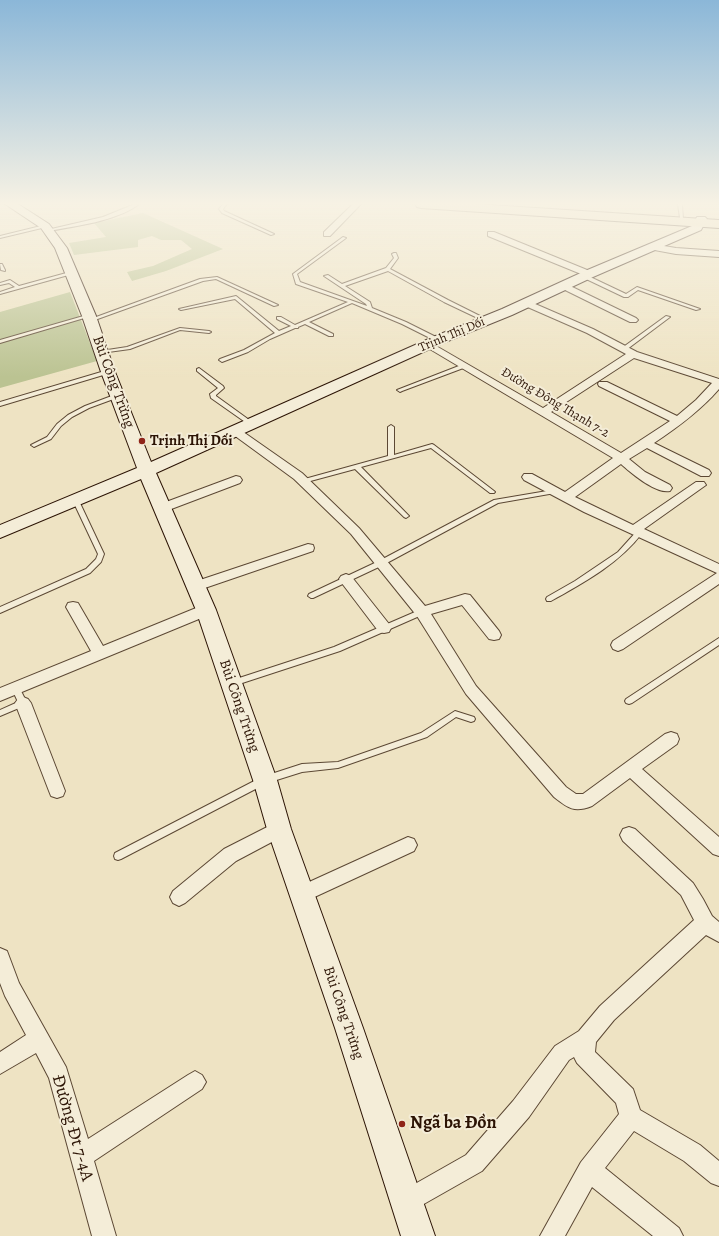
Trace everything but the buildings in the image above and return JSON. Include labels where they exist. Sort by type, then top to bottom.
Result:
[{"type":"street","name":"Bùi Công Trừng","points":[[66,262],[90,318],[108,372],[146,470],[206,610],[265,780],[279,829],[349,1028],[418,1236]]},
{"type":"street","points":[[555,262],[586,275]]},
{"type":"street","name":"Trịnh Thị Dối","points":[[0,532],[76,502],[250,423],[617,262]]},
{"type":"street","points":[[564,286],[633,320]]},
{"type":"street","points":[[526,303],[590,331],[628,352],[719,382],[708,397],[646,443],[621,458],[566,498]]},
{"type":"street","name":"Đường Đông Thạnh 7-2","points":[[433,343],[464,366],[621,458],[641,475],[666,488]]},
{"type":"street","points":[[543,413],[628,352]]},
{"type":"street","points":[[603,384],[677,420]]},
{"type":"street","points":[[235,431],[303,480],[355,531],[422,612],[471,690],[560,792],[573,802],[586,800],[671,739]]},
{"type":"street","points":[[646,443],[705,473]]},
{"type":"street","points":[[528,477],[553,492],[719,569]]},
{"type":"street","points":[[162,508],[236,480]]},
{"type":"street","points":[[636,531],[700,485]]},
{"type":"street","points":[[196,586],[308,548]]},
{"type":"street","points":[[618,645],[719,577]]},
{"type":"street","points":[[346,579],[384,628]]},
{"type":"street","points":[[422,612],[465,599],[494,636]]},
{"type":"street","points":[[73,607],[100,654]]},
{"type":"street","points":[[0,695],[206,610]]},
{"type":"street","points":[[22,703],[56,791]]},
{"type":"street","points":[[630,768],[719,848]]},
{"type":"street","points":[[179,897],[230,855],[279,829]]},
{"type":"street","points":[[407,1201],[474,1163],[521,1109],[562,1053],[586,1038],[607,1013],[712,928],[687,889],[630,835]]},
{"type":"street","points":[[302,894],[408,845]]},
{"type":"street","name":"Đường Đt 7-4A","points":[[0,958],[12,989],[58,1074],[104,1236]]},
{"type":"street","points":[[586,1038],[584,1056],[625,1097],[631,1117],[692,1153],[719,1175]]},
{"type":"street","points":[[0,1064],[39,1039]]},
{"type":"street","points":[[81,1157],[195,1082]]},
{"type":"street","points":[[552,1236],[589,1170],[631,1117]]},
{"type":"street","points":[[589,1170],[671,1236]]},
{"type":"lane","points":[[313,262],[294,276],[298,283],[370,308],[414,327],[433,343]]},
{"type":"lane","points":[[342,286],[388,269],[392,262]]},
{"type":"lane","points":[[388,269],[446,301],[486,320]]},
{"type":"lane","points":[[0,293],[70,273]]},
{"type":"lane","points":[[586,275],[626,296],[637,288],[698,309]]},
{"type":"lane","points":[[326,276],[368,303],[370,308]]},
{"type":"lane","points":[[0,342],[90,318],[202,280],[217,278],[276,306]]},
{"type":"lane","points":[[0,284],[10,282],[19,288]]},
{"type":"lane","points":[[181,309],[236,297],[280,334]]},
{"type":"lane","points":[[222,360],[246,351],[268,338],[351,302]]},
{"type":"lane","points":[[279,318],[296,327]]},
{"type":"lane","points":[[628,352],[668,318]]},
{"type":"lane","points":[[305,322],[331,335]]},
{"type":"lane","points":[[101,352],[128,348],[180,329],[209,332]]},
{"type":"lane","points":[[400,390],[464,366]]},
{"type":"lane","points":[[200,370],[221,388],[213,394],[213,398],[250,423]]},
{"type":"lane","points":[[0,404],[108,372]]},
{"type":"lane","points":[[34,445],[49,438],[59,425],[70,416],[87,406],[117,396]]},
{"type":"lane","points":[[391,427],[391,457]]},
{"type":"lane","points":[[303,480],[432,446],[492,492]]},
{"type":"lane","points":[[356,466],[406,516]]},
{"type":"lane","points":[[311,596],[381,563],[496,501],[553,492]]},
{"type":"lane","points":[[0,610],[88,571],[99,560],[101,554],[76,502]]},
{"type":"lane","points":[[549,599],[577,583],[620,554],[636,531]]},
{"type":"lane","points":[[232,683],[337,648],[422,612]]},
{"type":"lane","points":[[629,701],[719,641]]},
{"type":"lane","points":[[0,713],[22,703],[16,689]]},
{"type":"lane","points":[[118,856],[265,780],[302,768],[338,765],[424,735],[456,714],[471,718]]},
{"type":"green space","points":[[163,262],[190,262],[166,271],[132,281],[127,272],[153,266]]},
{"type":"green space","points":[[70,292],[97,361],[0,388],[0,312]]},
{"type":"place","name":"Trịnh Thị Dối","points":[[142,441]]},
{"type":"place","name":"Ngã ba Đồn","points":[[402,1124]]}]
